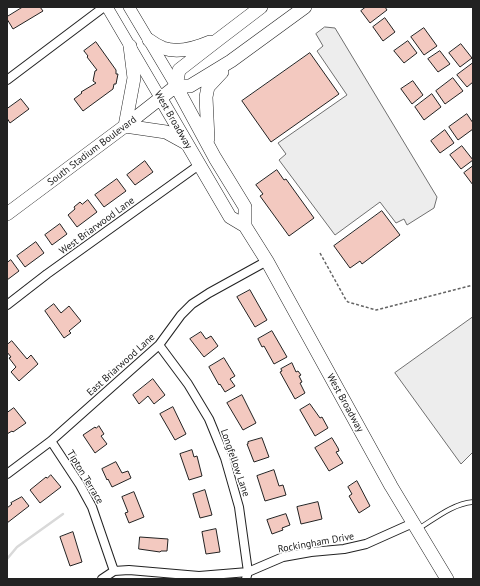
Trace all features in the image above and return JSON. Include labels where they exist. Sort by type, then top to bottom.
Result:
[{"type":"main road","name":"West Broadway","points":[[108,7],[230,217],[245,226],[267,261],[391,486],[447,579]]},
{"type":"main road","name":"West Broadway","points":[[129,7],[176,86],[245,208],[245,226]]},
{"type":"main road","points":[[261,7],[179,70],[176,86],[190,86],[231,61],[305,7]]},
{"type":"main road","points":[[149,40],[163,48],[175,50],[201,46],[219,38]]},
{"type":"main road","points":[[130,46],[134,78],[125,126],[166,132],[187,144]]},
{"type":"main road","points":[[209,144],[206,103],[208,87],[231,61]]},
{"type":"main road","name":"South Stadium Boulevard","points":[[7,214],[161,99],[176,86]]},
{"type":"street","points":[[7,80],[104,7]]},
{"type":"street","name":"West Briarwood Lane","points":[[7,304],[199,165]]},
{"type":"street","name":"East Briarwood Lane","points":[[7,474],[51,441],[159,345],[181,315],[192,304],[267,261]]},
{"type":"street","name":"Longfellow Lane","points":[[159,345],[192,390],[209,419],[225,458],[239,507],[247,575]]},
{"type":"street","name":"Tipton Terrace","points":[[51,441],[92,506],[114,571]]},
{"type":"street","name":"Rockingham Drive","points":[[114,571],[129,570],[199,576],[247,575],[283,557],[366,544],[415,526]]},
{"type":"street","points":[[102,579],[114,571]]},
{"type":"lane","points":[[415,526],[463,503],[473,502]]},
{"type":"path","points":[[320,253],[346,300],[371,310],[380,310],[392,305],[439,295],[473,285]]},
{"type":"shaded area","points":[[325,27],[335,28],[437,197],[434,208],[407,225],[404,219],[396,223],[380,202],[335,235],[279,160],[286,154],[278,143],[347,95],[317,51],[323,46],[316,34]]},
{"type":"shaded area","points":[[473,317],[473,452],[461,464],[395,373]]},
{"type":"building","points":[[23,7],[40,7],[43,11],[13,29],[7,17]]},
{"type":"building","points":[[366,7],[385,7],[387,10],[370,23],[361,11]]},
{"type":"building","points":[[385,18],[395,32],[383,41],[373,27]]},
{"type":"building","points":[[424,28],[437,46],[424,55],[411,37]]},
{"type":"building","points":[[408,41],[417,53],[404,63],[394,51]]},
{"type":"building","points":[[96,42],[116,70],[116,74],[118,74],[116,84],[114,84],[113,89],[83,111],[74,99],[82,93],[81,92],[96,83],[93,81],[95,71],[97,70],[84,51]]},
{"type":"building","points":[[461,44],[472,58],[460,67],[449,53]]},
{"type":"building","points":[[440,51],[450,64],[438,72],[428,59]]},
{"type":"building","points":[[310,53],[339,94],[271,142],[242,101]]},
{"type":"building","points":[[473,63],[473,82],[467,87],[457,75]]},
{"type":"building","points":[[453,78],[463,91],[445,104],[436,91]]},
{"type":"building","points":[[413,81],[423,95],[412,104],[401,89]]},
{"type":"building","points":[[432,94],[441,107],[424,120],[415,107]]},
{"type":"building","points":[[21,99],[29,109],[10,123],[7,118],[7,109]]},
{"type":"building","points":[[467,114],[473,123],[473,129],[458,140],[449,127]]},
{"type":"building","points":[[445,130],[454,143],[440,153],[431,141]]},
{"type":"building","points":[[462,146],[473,160],[461,169],[450,155]]},
{"type":"building","points":[[145,161],[153,172],[135,185],[127,175]]},
{"type":"building","points":[[473,166],[473,185],[464,173]]},
{"type":"building","points":[[277,170],[284,180],[286,179],[314,218],[289,236],[260,196],[263,194],[256,185]]},
{"type":"building","points":[[117,179],[126,191],[104,207],[95,195]]},
{"type":"building","points":[[88,200],[97,212],[77,227],[68,215],[80,202],[82,204]]},
{"type":"building","points":[[382,211],[400,235],[362,264],[360,261],[350,268],[334,246]]},
{"type":"building","points":[[60,224],[67,234],[52,245],[45,235]]},
{"type":"building","points":[[36,242],[44,253],[25,267],[17,256]]},
{"type":"building","points":[[11,260],[19,271],[7,280],[7,263]]},
{"type":"building","points":[[250,290],[267,320],[255,327],[237,297]]},
{"type":"building","points":[[54,304],[61,313],[69,306],[81,321],[69,331],[71,333],[64,338],[45,311]]},
{"type":"building","points":[[272,331],[287,357],[274,364],[264,346],[262,347],[258,339]]},
{"type":"building","points":[[201,332],[206,339],[211,336],[218,346],[204,357],[190,339]]},
{"type":"building","points":[[12,341],[27,359],[31,355],[38,364],[19,381],[11,372],[16,367],[9,358],[11,357],[7,352],[7,345]]},
{"type":"building","points":[[224,358],[235,376],[230,379],[235,386],[225,392],[220,384],[219,385],[209,367]]},
{"type":"building","points":[[292,363],[296,372],[298,371],[301,375],[299,376],[302,382],[300,383],[305,393],[295,399],[280,372],[282,371],[281,369]]},
{"type":"building","points":[[153,379],[165,395],[154,404],[148,396],[139,404],[133,395]]},
{"type":"building","points":[[242,395],[256,423],[243,430],[227,403]]},
{"type":"building","points":[[310,404],[320,418],[322,417],[328,428],[315,436],[300,410]]},
{"type":"building","points":[[173,407],[186,434],[175,440],[160,414]]},
{"type":"building","points":[[14,408],[26,423],[13,432],[12,431],[7,434],[7,413]]},
{"type":"building","points":[[99,426],[104,434],[101,436],[107,444],[95,453],[83,435]]},
{"type":"building","points":[[262,438],[269,457],[254,462],[247,444],[248,442]]},
{"type":"building","points":[[332,438],[339,451],[336,452],[343,463],[329,471],[315,448]]},
{"type":"building","points":[[192,450],[194,457],[197,456],[202,476],[189,480],[180,454]]},
{"type":"building","points":[[116,462],[122,473],[128,471],[131,478],[112,487],[102,469]]},
{"type":"building","points":[[274,470],[279,486],[283,485],[286,495],[265,501],[257,476]]},
{"type":"building","points":[[51,475],[61,487],[40,503],[30,490],[46,477],[47,478]]},
{"type":"building","points":[[357,481],[370,506],[359,513],[349,496],[352,494],[348,487]]},
{"type":"building","points":[[205,490],[212,515],[200,518],[193,494]]},
{"type":"building","points":[[134,492],[144,517],[129,523],[125,513],[128,512],[122,497]]},
{"type":"building","points":[[22,497],[29,506],[7,523],[7,508],[12,504],[11,503]]},
{"type":"building","points":[[318,502],[322,519],[301,524],[297,507]]},
{"type":"building","points":[[286,514],[290,525],[282,528],[283,530],[272,534],[267,520]]},
{"type":"building","points":[[216,529],[220,552],[206,554],[202,532]]},
{"type":"building","points":[[73,532],[82,562],[70,566],[60,537]]},
{"type":"building","points":[[140,537],[168,539],[167,551],[160,552],[139,549]]},
{"type":"waterway","points":[[7,559],[17,547],[63,514]]}]
